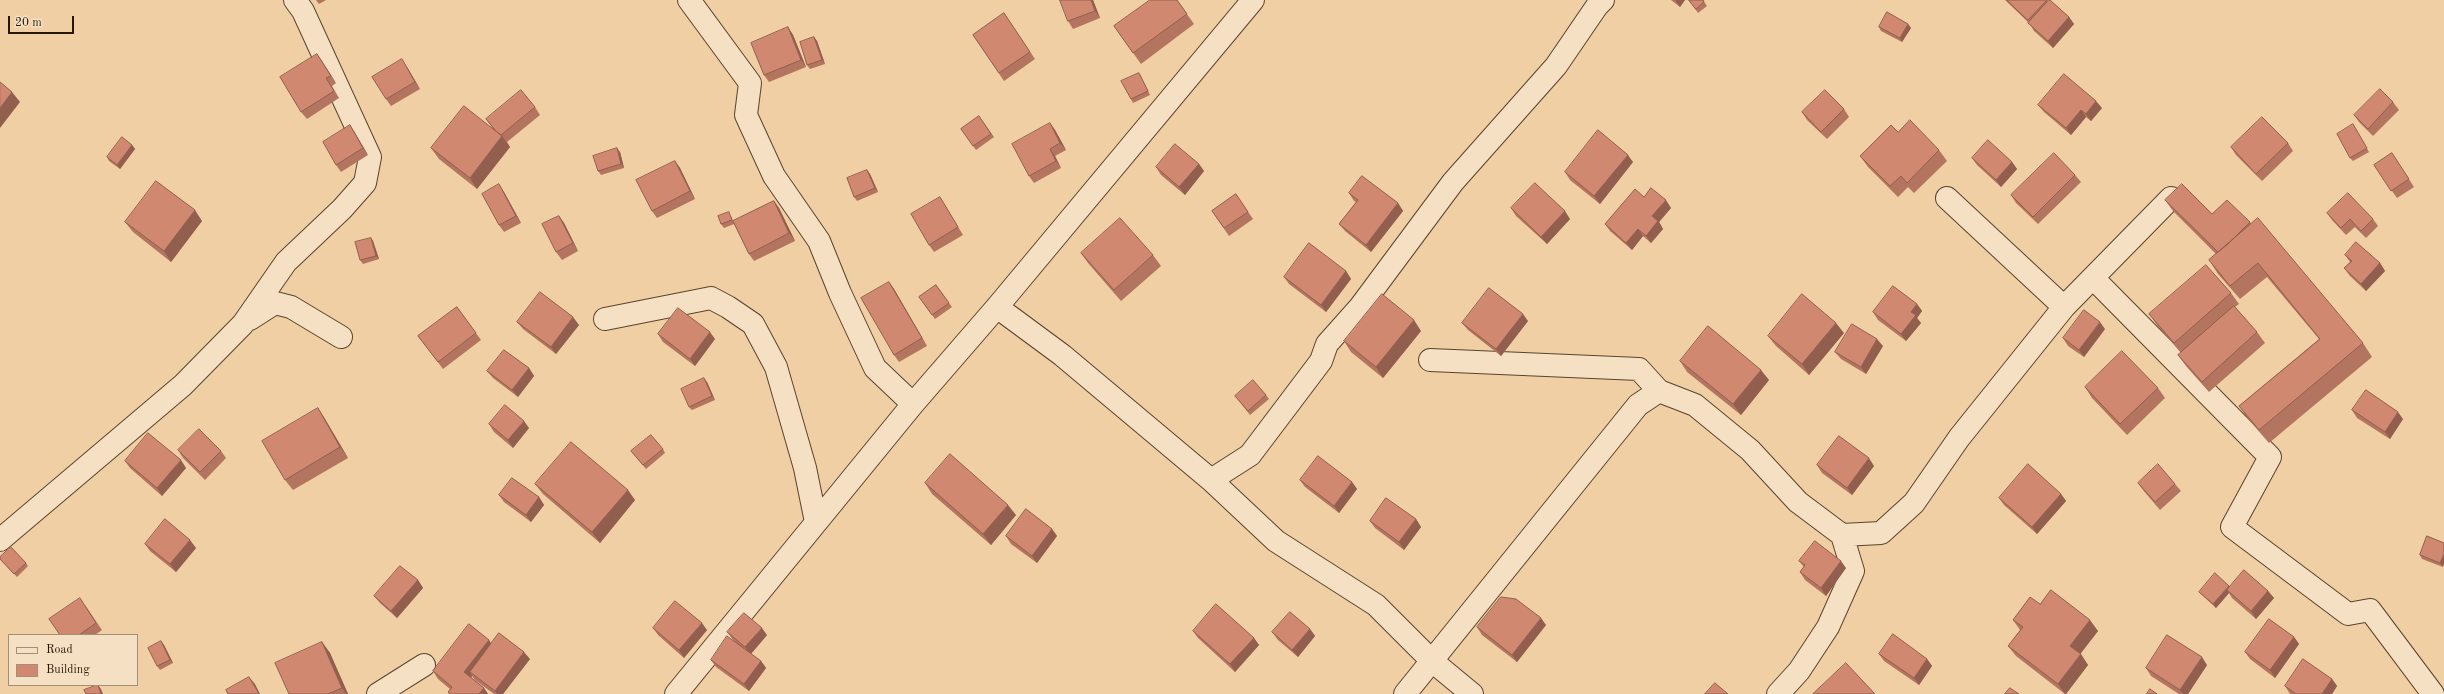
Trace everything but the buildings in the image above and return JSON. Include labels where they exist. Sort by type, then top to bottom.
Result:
[{"type":"street","points":[[0,540],[183,385],[243,324],[286,262],[342,209],[365,183],[370,157],[303,11],[295,0]]},
{"type":"street","points":[[689,0],[750,83],[746,115],[774,176],[820,241],[842,299],[875,368],[913,404]]},
{"type":"street","points":[[676,694],[913,404],[997,307],[1253,0]]},
{"type":"street","points":[[1211,480],[1250,455],[1321,361],[1327,344],[1360,307],[1453,182],[1556,66],[1597,6],[1603,0]]},
{"type":"street","points":[[1947,198],[2064,308]]},
{"type":"street","points":[[1842,535],[1881,534],[1914,503],[1959,438],[2064,308],[2171,198]]},
{"type":"street","points":[[2093,278],[2270,457],[2232,528],[2348,614],[2370,610],[2433,694]]},
{"type":"street","points":[[604,319],[711,298],[728,306],[753,324],[776,367],[805,468],[816,522]]},
{"type":"street","points":[[243,324],[275,303],[291,307],[341,337]]},
{"type":"street","points":[[997,307],[1062,355],[1211,480],[1276,540],[1376,605],[1432,662],[1472,694]]},
{"type":"street","points":[[1430,360],[1638,369],[1659,391],[1695,405],[1750,450],[1798,502],[1842,535],[1853,571],[1828,627],[1799,671],[1778,694]]},
{"type":"street","points":[[1405,694],[1638,405],[1659,391]]},
{"type":"street","points":[[378,694],[424,665]]}]
